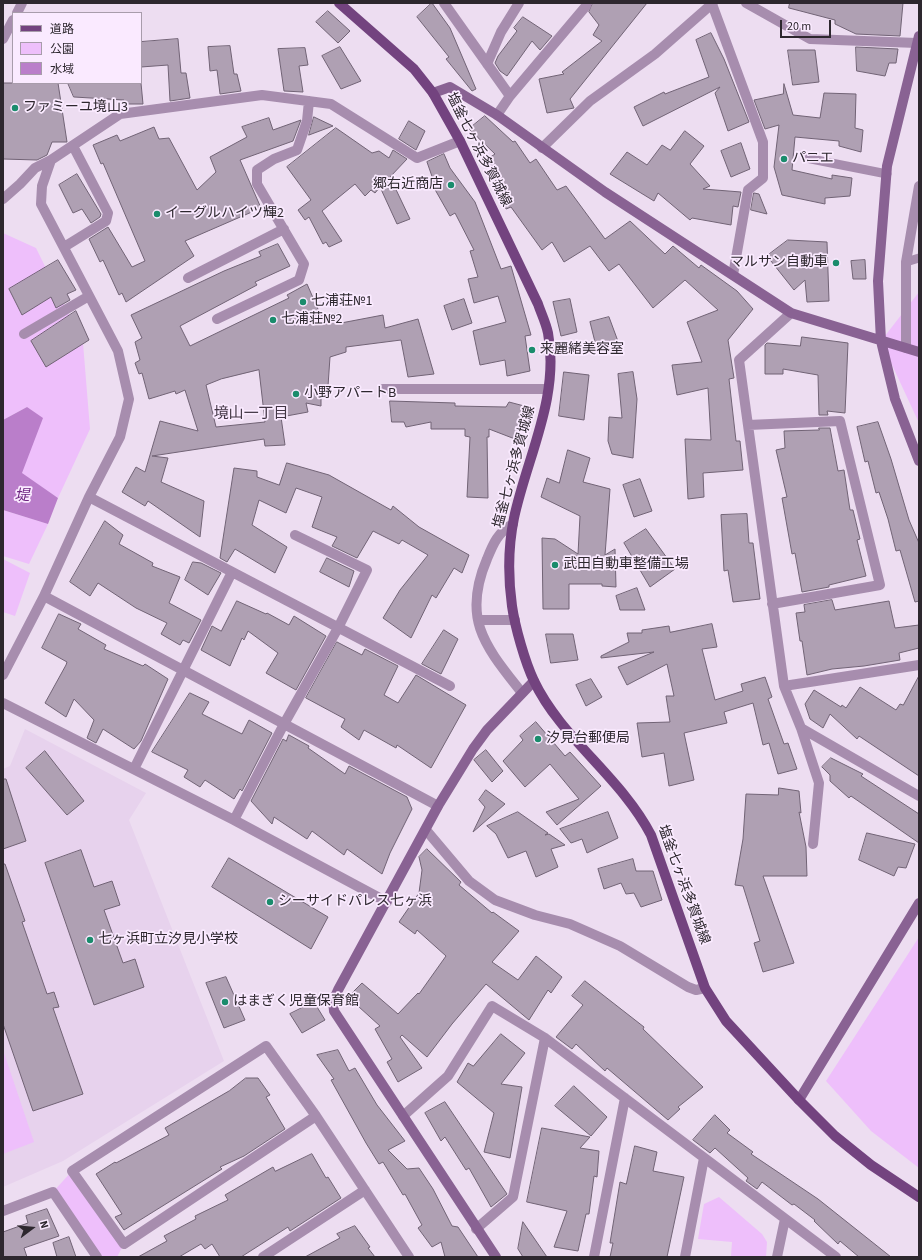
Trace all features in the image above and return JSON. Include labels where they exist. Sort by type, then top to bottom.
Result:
[{"type":"main road","name":"塩釜七ヶ浜多賀城線","points":[[339,3],[414,69],[433,93],[460,141],[548,332],[551,369],[545,409],[513,524],[510,545],[509,574],[515,620],[534,681],[565,727],[615,782],[642,818],[651,835],[705,988],[726,1021],[799,1100],[835,1136],[871,1165],[919,1197]]},
{"type":"street","points":[[18,12],[22,3]]},
{"type":"street","points":[[444,3],[510,96]]},
{"type":"street","points":[[487,64],[501,32],[519,3]]},
{"type":"street","points":[[497,115],[510,96],[587,3]]},
{"type":"street","points":[[542,148],[590,101],[655,54],[712,3],[763,142],[763,178],[748,190],[733,276]]},
{"type":"street","points":[[746,3],[810,39],[918,39],[887,174],[878,281],[881,341],[895,399],[919,461]]},
{"type":"street","points":[[3,39],[12,22]]},
{"type":"street","points":[[433,93],[450,87],[497,115],[605,192],[791,313],[919,352]]},
{"type":"street","points":[[3,199],[35,168],[51,160],[120,114],[262,95],[331,104],[417,158],[460,141]]},
{"type":"street","points":[[217,319],[298,280],[304,264],[257,184],[257,170],[274,158],[297,150],[307,121],[309,101]]},
{"type":"street","points":[[64,247],[106,221],[108,213],[73,146]]},
{"type":"street","points":[[3,675],[44,596],[89,497],[120,437],[129,399],[118,351],[41,204],[42,186],[51,160]]},
{"type":"street","points":[[906,348],[906,262],[919,186]]},
{"type":"street","points":[[188,278],[284,229]]},
{"type":"street","points":[[24,334],[89,296]]},
{"type":"street","points":[[791,313],[739,360],[784,686],[801,728],[819,783],[813,844]]},
{"type":"street","points":[[383,389],[548,389]]},
{"type":"street","points":[[748,425],[840,421],[880,585],[772,604]]},
{"type":"street","points":[[89,497],[450,686]]},
{"type":"street","points":[[513,524],[503,530],[494,542],[480,575],[474,604],[478,620],[490,651],[522,693]]},
{"type":"street","points":[[234,820],[284,724],[338,628],[367,570],[296,535]]},
{"type":"street","points":[[134,769],[232,572]]},
{"type":"street","points":[[44,596],[182,671],[438,806]]},
{"type":"street","points":[[478,620],[515,620]]},
{"type":"street","points":[[784,686],[919,665]]},
{"type":"street","points":[[496,1257],[476,1229],[332,1006],[338,990],[438,806],[483,734],[534,681]]},
{"type":"street","points":[[3,703],[234,820],[387,902]]},
{"type":"street","points":[[801,728],[919,796]]},
{"type":"street","points":[[426,830],[469,881],[495,900],[534,915],[570,924],[620,946],[688,987],[696,990],[705,988]]},
{"type":"street","points":[[799,1100],[919,903]]},
{"type":"street","points":[[403,1116],[448,1076],[492,1006],[545,1038],[836,1257]]},
{"type":"street","points":[[476,1229],[513,1197],[545,1038]]},
{"type":"street","points":[[316,1116],[124,1244],[72,1171],[266,1046],[316,1116],[409,1257]]},
{"type":"street","points":[[594,1257],[624,1098]]},
{"type":"street","points":[[685,1257],[704,1158]]},
{"type":"street","points":[[263,1257],[365,1190]]},
{"type":"street","points":[[3,1210],[53,1192],[96,1257]]},
{"type":"street","points":[[777,1257],[785,1219]]},
{"type":"lane","points":[[806,158],[887,174]]},
{"type":"lane","points":[[906,262],[919,258]]},
{"type":"shaded area","name":"七ヶ浜町立汐見小学校","points":[[25,729],[146,793],[129,820],[224,1061],[63,1161],[3,1187],[3,769],[10,766]]},
{"type":"green space","points":[[3,233],[36,248],[83,343],[90,429],[58,498],[22,474],[27,407],[3,420]]},
{"type":"green space","points":[[919,292],[919,423],[881,341]]},
{"type":"green space","points":[[3,510],[48,524],[29,564],[3,556]]},
{"type":"green space","points":[[3,559],[30,573],[15,616],[3,612]]},
{"type":"green space","points":[[919,937],[919,1168],[871,1131],[826,1081]]},
{"type":"green space","points":[[3,1050],[34,1142],[3,1154]]},
{"type":"green space","points":[[72,1171],[124,1244],[117,1257],[97,1257],[53,1192]]},
{"type":"green space","points":[[719,1197],[762,1234],[767,1242],[766,1257],[731,1256],[732,1242],[698,1239],[704,1204]]},
{"type":"water","name":"堤","points":[[27,407],[43,418],[22,473],[58,498],[48,524],[3,510],[3,420]]},
{"type":"building","points":[[432,3],[450,28],[476,89],[472,91],[446,59],[449,57],[417,17]]},
{"type":"building","points":[[593,3],[647,3],[570,99],[574,108],[547,113],[539,79],[564,74],[562,72],[602,41],[593,35],[599,25],[589,12]]},
{"type":"building","points":[[790,3],[903,3],[900,36],[856,34],[835,24],[835,20],[789,8]]},
{"type":"building","points":[[328,11],[350,31],[338,43],[316,22]]},
{"type":"building","points":[[523,17],[552,36],[540,50],[532,41],[507,76],[500,71],[495,63],[498,56],[517,31],[514,28]]},
{"type":"building","points":[[711,33],[724,59],[749,122],[728,131],[715,93],[720,87],[643,126],[634,107],[664,92],[665,94],[709,77],[696,40]]},
{"type":"building","points":[[178,39],[181,73],[186,73],[190,98],[170,101],[168,65],[142,67],[142,42]]},
{"type":"building","points":[[230,46],[234,74],[237,74],[241,91],[220,94],[217,70],[210,71],[208,47]]},
{"type":"building","points":[[340,47],[361,81],[341,89],[322,56]]},
{"type":"building","points":[[856,47],[898,49],[896,63],[889,63],[885,76],[857,71]]},
{"type":"building","points":[[305,48],[308,65],[299,66],[303,92],[284,91],[278,49]]},
{"type":"building","points":[[788,50],[815,50],[819,82],[793,85]]},
{"type":"building","points":[[3,83],[58,84],[67,142],[52,142],[47,155],[37,160],[3,159]]},
{"type":"building","points":[[68,84],[141,84],[143,104],[124,104],[124,100],[74,97]]},
{"type":"building","points":[[784,84],[793,115],[820,118],[824,93],[856,94],[855,128],[863,130],[861,152],[839,146],[839,141],[795,137],[792,170],[832,179],[832,175],[852,178],[850,196],[825,198],[825,204],[782,195],[774,167],[779,125],[765,129],[754,100],[783,94]]},
{"type":"building","points":[[485,116],[513,142],[515,141],[530,163],[536,159],[557,190],[566,186],[605,239],[630,221],[665,254],[673,246],[699,268],[701,265],[737,291],[753,309],[728,340],[734,378],[729,379],[736,441],[740,441],[743,470],[703,473],[704,497],[688,499],[685,439],[711,440],[708,388],[677,395],[672,365],[702,362],[687,322],[718,310],[685,280],[653,308],[619,264],[609,271],[590,246],[564,262],[552,242],[542,250],[511,207],[506,209],[495,187],[495,181],[499,179],[486,160],[495,154],[469,129]]},
{"type":"building","points":[[314,117],[333,126],[309,135]]},
{"type":"building","points":[[269,118],[273,130],[301,120],[293,141],[240,160],[261,208],[185,241],[194,256],[126,302],[122,293],[119,295],[103,260],[100,262],[89,239],[108,227],[132,267],[145,261],[103,163],[101,164],[93,145],[117,135],[120,141],[154,127],[159,139],[169,138],[197,190],[216,172],[210,157],[247,137],[242,127]]},
{"type":"building","points":[[409,121],[425,131],[416,150],[399,139]]},
{"type":"building","points":[[336,128],[372,153],[379,151],[389,158],[393,150],[407,159],[390,177],[410,219],[397,224],[380,187],[375,193],[371,190],[365,196],[355,184],[322,211],[342,241],[329,247],[326,242],[323,244],[309,217],[305,220],[298,210],[311,200],[287,167]]},
{"type":"building","points":[[685,131],[704,146],[690,164],[710,186],[703,189],[741,192],[738,207],[733,206],[731,225],[692,218],[690,220],[658,193],[654,201],[610,174],[627,152],[647,165],[662,145],[670,150]]},
{"type":"building","points":[[741,143],[750,169],[731,177],[721,151]]},
{"type":"building","points":[[444,154],[450,168],[475,202],[501,269],[511,266],[531,335],[525,336],[530,371],[507,376],[505,360],[480,365],[473,331],[506,322],[498,296],[474,303],[468,279],[478,277],[470,251],[474,250],[455,213],[450,216],[433,186],[435,185],[427,162]]},
{"type":"building","points":[[77,174],[101,214],[100,217],[91,223],[82,209],[73,213],[59,185]]},
{"type":"building","points":[[754,193],[759,194],[767,214],[751,210]]},
{"type":"building","points":[[788,240],[827,242],[829,301],[807,302],[805,280],[794,290],[767,256]]},
{"type":"building","points":[[278,244],[290,266],[255,282],[257,285],[180,326],[190,346],[289,298],[287,295],[307,284],[321,316],[339,313],[341,323],[383,315],[385,328],[418,319],[434,374],[408,377],[401,340],[346,347],[346,352],[330,357],[328,386],[321,386],[321,406],[306,403],[308,412],[281,417],[285,445],[265,446],[264,439],[152,456],[168,458],[161,482],[204,501],[200,537],[148,501],[145,506],[122,492],[136,467],[145,472],[160,421],[198,431],[185,390],[176,394],[175,391],[149,399],[142,373],[139,374],[135,363],[140,360],[135,342],[142,338],[131,315],[224,271],[261,256],[259,252]],"holes":[[[259,370],[265,422],[216,427],[206,385],[221,379]]]},
{"type":"building","points":[[58,260],[76,290],[67,294],[70,300],[56,308],[51,297],[22,315],[9,289]]},
{"type":"building","points":[[865,260],[866,279],[853,279],[851,261]]},
{"type":"building","points":[[464,299],[472,323],[452,330],[444,306]]},
{"type":"building","points":[[570,299],[577,332],[561,336],[553,302]]},
{"type":"building","points":[[76,311],[89,340],[46,367],[31,341]]},
{"type":"building","points":[[609,317],[619,344],[595,342],[590,322]]},
{"type":"building","points":[[802,337],[848,343],[845,413],[827,411],[828,415],[819,415],[818,375],[783,369],[783,374],[765,374],[765,345],[767,343],[800,346]]},
{"type":"building","points":[[564,372],[589,375],[584,420],[559,416]]},
{"type":"building","points":[[633,372],[637,399],[633,458],[612,454],[608,441],[609,417],[622,418],[618,374]]},
{"type":"building","points":[[390,401],[455,403],[455,406],[506,407],[509,402],[528,407],[515,439],[489,429],[489,437],[487,437],[488,498],[467,497],[470,437],[465,436],[465,429],[431,429],[431,422],[406,427],[404,422],[392,422]]},
{"type":"building","points":[[878,422],[891,459],[909,520],[919,543],[919,601],[915,602],[900,550],[896,551],[879,492],[876,493],[868,461],[865,462],[857,427]]},
{"type":"building","points":[[819,428],[830,428],[838,471],[844,470],[850,510],[853,510],[860,539],[857,540],[866,576],[829,585],[829,587],[802,592],[795,553],[792,554],[782,498],[787,497],[776,450],[785,448],[784,431],[819,430]]},
{"type":"building","points":[[568,450],[590,458],[583,482],[610,489],[605,555],[615,549],[616,587],[602,586],[602,584],[569,584],[569,609],[543,609],[542,538],[555,539],[578,554],[580,516],[541,497],[547,478],[559,483]]},
{"type":"building","points":[[287,463],[329,475],[391,510],[393,506],[419,527],[469,555],[462,573],[454,568],[436,598],[432,595],[411,638],[383,618],[400,590],[428,555],[402,540],[399,544],[373,531],[357,558],[332,546],[337,537],[312,527],[322,497],[296,488],[286,513],[259,500],[252,525],[287,547],[275,573],[235,549],[227,562],[220,558],[234,468],[257,471],[257,477],[279,485]]},
{"type":"building","points":[[640,479],[652,511],[634,517],[623,485]]},
{"type":"building","points":[[747,514],[749,543],[753,543],[760,599],[733,602],[728,570],[724,571],[721,515]]},
{"type":"building","points":[[105,521],[123,535],[119,544],[153,563],[152,566],[180,577],[169,603],[201,620],[189,643],[183,640],[180,645],[161,634],[167,623],[136,608],[98,583],[90,596],[70,582]]},
{"type":"building","points":[[646,529],[675,569],[650,587],[624,543]]},
{"type":"building","points":[[327,558],[354,571],[349,587],[320,572]]},
{"type":"building","points":[[193,562],[201,563],[221,573],[208,595],[185,580]]},
{"type":"building","points":[[637,588],[645,610],[620,610],[616,596]]},
{"type":"building","points":[[832,600],[835,610],[889,601],[895,628],[919,625],[919,648],[899,653],[900,660],[864,666],[832,669],[807,675],[796,613],[805,612],[804,605]]},
{"type":"building","points":[[237,601],[266,614],[267,613],[289,625],[294,616],[326,636],[296,690],[266,673],[278,653],[248,631],[244,640],[242,638],[230,666],[201,650],[212,626],[221,631]]},
{"type":"building","points":[[59,614],[81,624],[78,629],[106,645],[104,649],[143,666],[145,664],[168,679],[141,741],[134,749],[103,729],[96,743],[87,738],[94,720],[74,699],[66,717],[45,703],[67,662],[42,648]]},
{"type":"building","points":[[712,624],[717,647],[702,649],[715,700],[743,691],[741,684],[765,677],[772,697],[768,699],[784,744],[788,743],[797,769],[778,774],[769,743],[763,745],[753,703],[724,712],[727,723],[684,733],[694,780],[669,786],[664,753],[642,757],[637,723],[670,722],[666,696],[674,696],[667,664],[627,685],[618,667],[654,652],[601,658],[601,656],[629,642],[627,633],[642,633],[642,630],[669,626],[670,632]]},
{"type":"building","points":[[444,630],[458,639],[441,674],[422,664]]},
{"type":"building","points":[[546,634],[573,634],[578,660],[551,663]]},
{"type":"building","points":[[337,642],[362,655],[365,649],[398,666],[384,695],[398,703],[416,675],[466,705],[431,768],[397,745],[396,748],[364,730],[359,740],[341,727],[345,719],[306,698]]},
{"type":"building","points":[[919,676],[919,776],[859,736],[857,739],[830,714],[823,728],[810,719],[805,704],[814,690],[841,707],[842,705],[846,708],[860,687],[896,710],[900,704],[903,705]]},
{"type":"building","points":[[591,679],[602,697],[586,706],[576,685]]},
{"type":"building","points":[[190,693],[209,702],[202,714],[242,734],[249,720],[272,733],[242,791],[240,789],[234,799],[205,780],[200,787],[184,777],[188,770],[152,752]]},
{"type":"building","points":[[536,722],[565,756],[570,752],[601,786],[557,825],[546,812],[579,799],[550,764],[525,787],[503,761],[523,740],[520,736]]},
{"type":"building","points":[[289,735],[309,746],[308,748],[345,774],[349,766],[407,797],[412,809],[390,853],[382,874],[347,849],[344,855],[312,831],[307,839],[274,817],[272,824],[251,801],[283,739],[286,741]]},
{"type":"building","points":[[486,750],[503,771],[492,782],[474,760]]},
{"type":"building","points":[[45,751],[84,801],[67,815],[26,768]]},
{"type":"building","points":[[831,758],[863,774],[861,776],[919,814],[919,843],[851,796],[849,798],[830,781],[830,775],[822,767]]},
{"type":"building","points":[[3,779],[6,779],[26,841],[3,849]]},
{"type":"building","points":[[779,788],[799,791],[801,813],[799,812],[806,847],[807,876],[763,876],[794,963],[763,972],[754,943],[760,941],[743,886],[735,885],[743,839],[746,794],[778,795]]},
{"type":"building","points":[[486,790],[505,804],[473,832],[485,807],[479,800]]},
{"type":"building","points":[[518,812],[548,833],[545,835],[549,834],[565,845],[551,849],[558,867],[536,877],[526,851],[508,858],[496,834],[487,826]]},
{"type":"building","points":[[608,812],[618,838],[587,853],[582,839],[571,843],[560,829]]},
{"type":"building","points":[[867,833],[915,844],[906,868],[898,867],[894,876],[859,860]]},
{"type":"building","points":[[427,849],[461,882],[459,885],[492,913],[493,912],[519,931],[492,962],[518,980],[536,956],[562,977],[551,993],[548,990],[529,1020],[486,984],[452,1024],[427,1057],[402,1035],[400,1037],[422,1068],[398,1082],[387,1062],[392,1059],[375,1029],[380,1026],[348,997],[362,983],[398,1014],[418,993],[419,994],[446,956],[417,930],[415,934],[399,922],[419,893],[422,870],[419,857]]},
{"type":"building","points":[[81,850],[94,887],[112,881],[120,905],[104,910],[123,963],[135,959],[144,987],[94,1005],[45,863]]},
{"type":"building","name":"シーサイドパレス七ヶ浜","points":[[229,858],[328,917],[311,949],[212,887]]},
{"type":"building","points":[[633,859],[636,871],[653,871],[662,900],[641,907],[634,893],[626,894],[621,883],[604,889],[598,869]]},
{"type":"building","points":[[3,864],[5,864],[25,921],[22,922],[47,994],[54,992],[59,1007],[53,1008],[83,1094],[33,1111],[3,1024]]},
{"type":"building","name":"はまぎく児童保育館","points":[[226,977],[245,1020],[224,1028],[206,983]]},
{"type":"building","points":[[585,981],[644,1027],[643,1029],[703,1087],[678,1107],[680,1109],[668,1120],[607,1068],[605,1071],[576,1044],[572,1049],[556,1037],[583,1005],[572,996]]},
{"type":"building","points":[[314,1002],[325,1020],[302,1033],[290,1014]]},
{"type":"building","points":[[501,1034],[525,1053],[501,1084],[522,1087],[510,1158],[484,1152],[494,1113],[457,1082],[468,1063],[473,1066]]},
{"type":"building","points":[[338,1050],[349,1071],[355,1068],[377,1105],[405,1141],[388,1150],[407,1169],[419,1168],[433,1189],[452,1226],[458,1227],[478,1257],[445,1257],[441,1242],[432,1247],[418,1228],[422,1225],[405,1194],[403,1195],[383,1162],[379,1164],[331,1080],[334,1079],[317,1055]]},
{"type":"building","points":[[246,1078],[258,1078],[270,1095],[266,1097],[285,1129],[244,1156],[220,1167],[222,1169],[124,1230],[115,1217],[122,1214],[96,1174],[115,1162],[116,1163],[169,1135],[165,1128],[229,1091]]},
{"type":"building","points":[[574,1086],[607,1117],[591,1136],[555,1106]]},
{"type":"building","points":[[445,1102],[507,1194],[491,1207],[469,1168],[466,1170],[445,1137],[441,1141],[425,1113]]},
{"type":"building","points":[[715,1115],[730,1130],[727,1133],[753,1152],[751,1154],[818,1199],[891,1257],[859,1257],[840,1241],[838,1244],[814,1221],[815,1220],[794,1204],[792,1205],[762,1182],[757,1189],[746,1181],[748,1178],[715,1148],[710,1153],[693,1140]]},
{"type":"building","points":[[542,1128],[590,1137],[580,1148],[599,1151],[597,1177],[594,1176],[589,1214],[586,1214],[578,1251],[554,1247],[567,1211],[527,1202]]},
{"type":"building","points":[[635,1146],[657,1152],[653,1171],[684,1177],[667,1257],[610,1257],[613,1243],[610,1243],[620,1182],[626,1184]]},
{"type":"building","points":[[312,1154],[326,1178],[328,1177],[341,1198],[290,1231],[288,1227],[241,1257],[220,1257],[212,1244],[205,1249],[201,1244],[179,1257],[138,1257],[167,1241],[164,1236],[196,1219],[195,1216],[228,1200],[225,1195],[273,1167],[275,1171]]},
{"type":"building","points":[[47,1209],[59,1236],[24,1248],[27,1257],[3,1257],[3,1232],[28,1223],[26,1216]]},
{"type":"building","points":[[523,1222],[547,1257],[523,1257],[518,1249]]},
{"type":"building","points":[[355,1226],[370,1247],[368,1248],[375,1257],[305,1257],[340,1238],[337,1234]]},
{"type":"building","points":[[69,1237],[76,1257],[57,1257],[53,1243]]},
{"type":"place","name":"ファミーユ境山3","points":[[15,108]]},
{"type":"place","name":"パニエ","points":[[784,159]]},
{"type":"place","name":"郷右近商店","points":[[451,185]]},
{"type":"place","name":"イーグルハイツ輝2","points":[[157,214]]},
{"type":"place","name":"マルサン自動車","points":[[836,263]]},
{"type":"place","name":"七浦荘№1","points":[[303,302]]},
{"type":"place","name":"七浦荘№2","points":[[273,320]]},
{"type":"place","name":"来麗緒美容室","points":[[532,350]]},
{"type":"place","name":"小野アパートB","points":[[296,394]]},
{"type":"place","name":"武田自動車整備工場","points":[[555,565]]},
{"type":"place","name":"汐見台郵便局","points":[[538,739]]},
{"type":"place","name":"シーサイドパレス七ヶ浜","points":[[270,902]]},
{"type":"place","name":"七ヶ浜町立汐見小学校","points":[[90,940]]},
{"type":"place","name":"はまぎく児童保育館","points":[[225,1002]]},
{"type":"district","name":"境山一丁目","points":[[251,415]]}]
